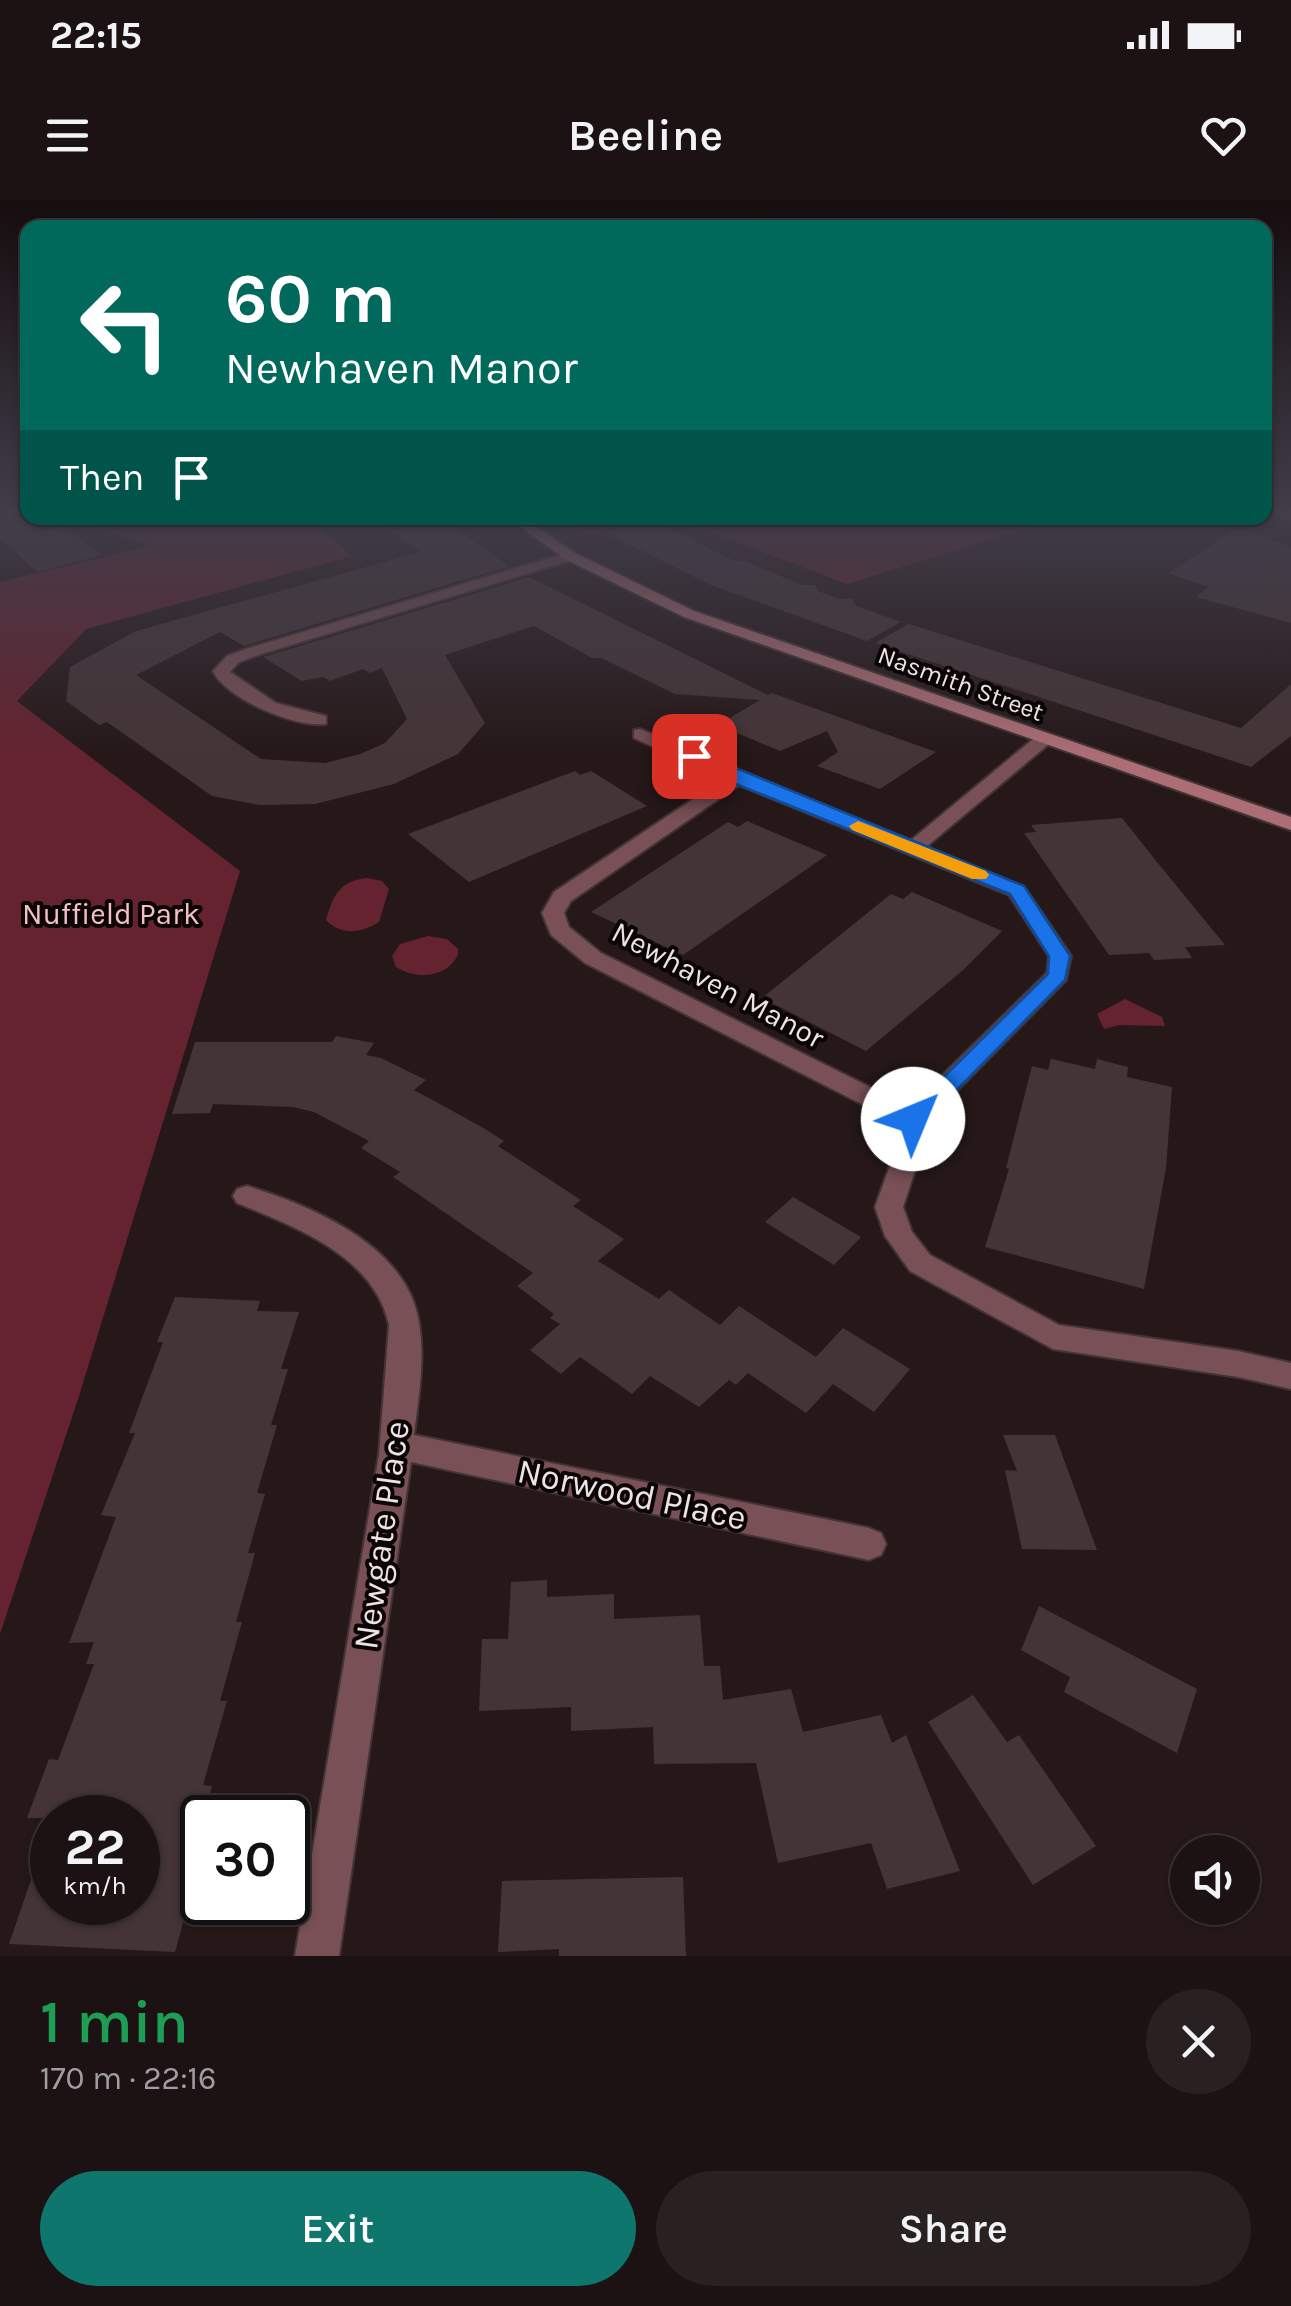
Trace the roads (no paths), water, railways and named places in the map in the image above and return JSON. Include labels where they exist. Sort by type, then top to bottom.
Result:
[{"type":"street","points":[[320,720],[270,708],[224,679],[221,671],[234,659],[255,651],[454,591]]},
{"type":"street","name":"Nasmith Street","points":[[642,591],[690,614],[1291,824]]},
{"type":"street","points":[[640,734],[738,778],[1018,890],[1060,956],[1058,975],[913,1119],[909,1149],[889,1207],[899,1236],[920,1263],[1054,1337],[1291,1376]]},
{"type":"street","points":[[913,848],[1044,739]]},
{"type":"street","name":"Newhaven Manor","points":[[738,778],[562,897],[554,913],[559,930],[593,958],[913,1119]]},
{"type":"street","name":"Newgate Place","points":[[247,1196],[321,1225],[378,1272],[402,1306],[405,1346],[396,1444],[317,1956]]},
{"type":"street","name":"Norwood Place","points":[[396,1444],[868,1544]]},
{"type":"park label","name":"Nuffield Park","points":[[111,914]]}]
